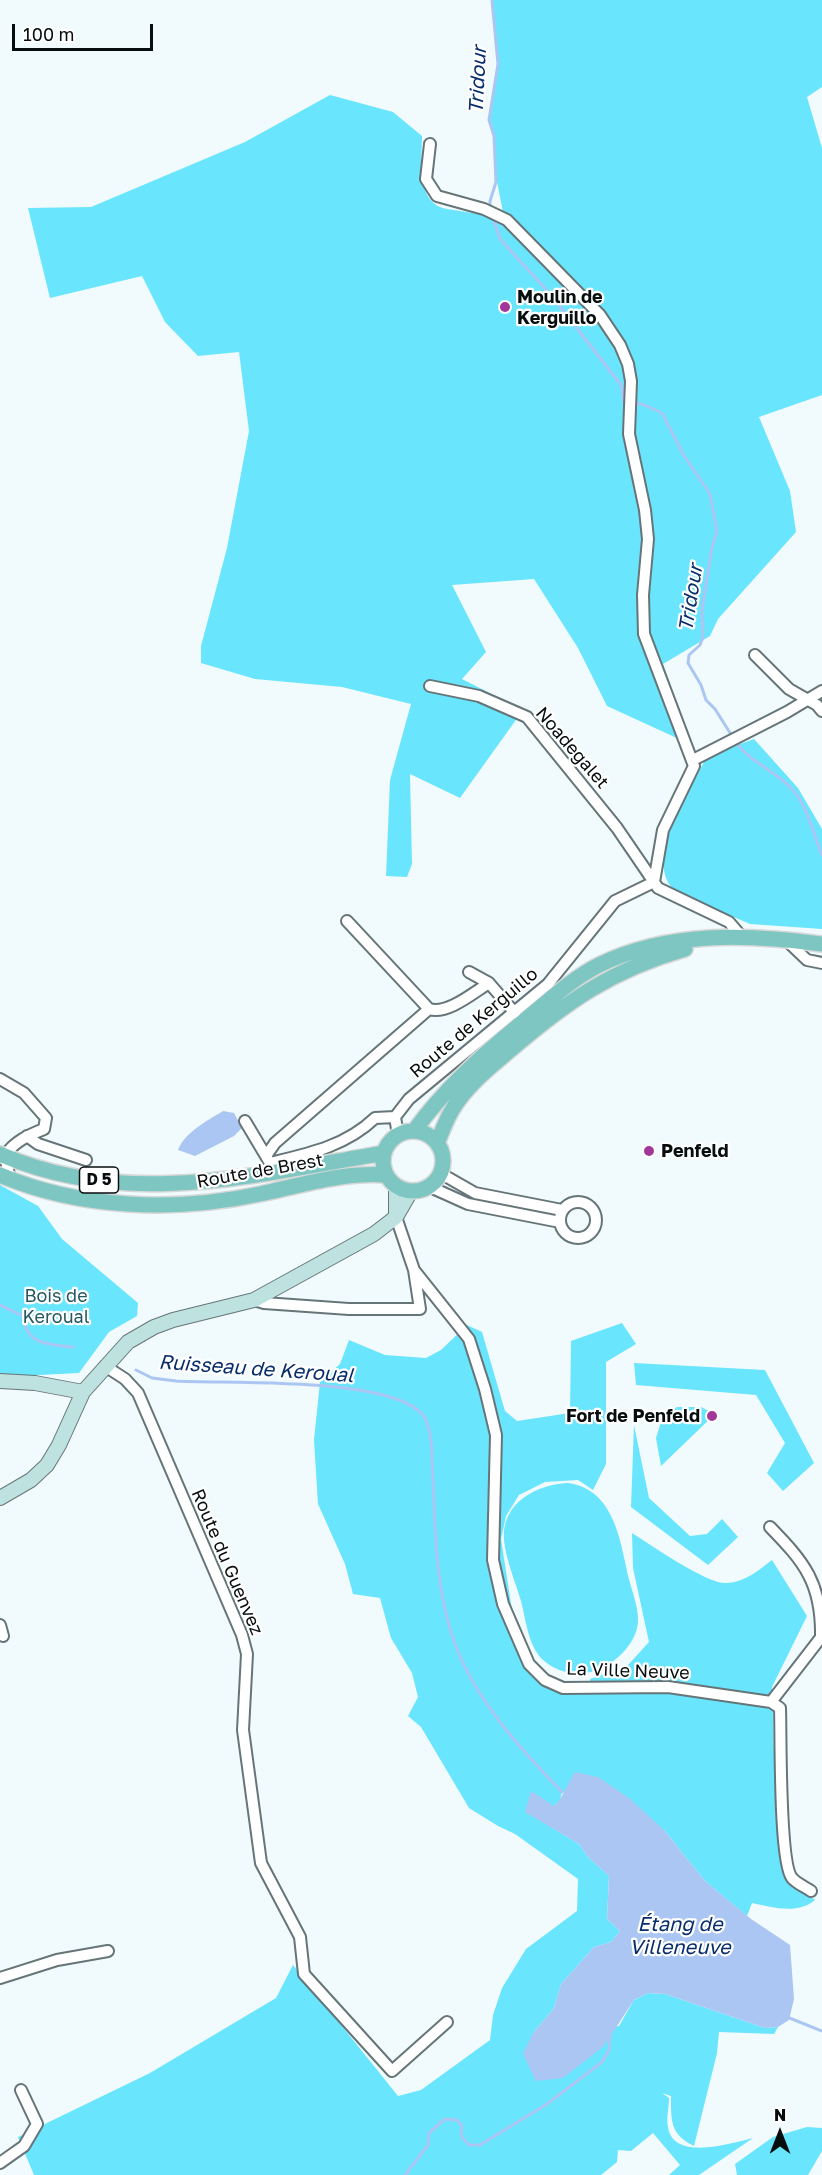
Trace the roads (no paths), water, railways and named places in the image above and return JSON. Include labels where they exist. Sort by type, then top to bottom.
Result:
[{"type":"main road","points":[[414,1131],[440,1095],[494,1045],[598,966],[658,945],[694,939],[741,936],[822,944]]},
{"type":"main road","points":[[437,1143],[452,1109],[478,1077],[578,995],[619,973],[665,955],[724,938]]},
{"type":"main road","points":[[414,1131],[431,1137],[442,1153],[440,1173],[428,1186],[411,1191],[391,1180],[384,1153],[389,1143],[398,1135],[414,1131]]},
{"type":"main road","name":"Route de Brest","points":[[2,1155],[72,1176],[119,1184],[168,1185],[202,1183],[384,1153]]},
{"type":"main road","name":"Route de Brest","points":[[5,1177],[81,1197],[121,1203],[172,1204],[220,1201],[340,1176],[391,1180]]},
{"type":"street","points":[[430,144],[426,179],[437,196],[484,208],[507,220],[600,315],[620,345],[628,364],[629,434],[644,499],[648,539],[643,595],[644,634],[680,732],[693,760],[692,774],[663,830],[654,882],[658,888],[729,922],[741,936]]},
{"type":"street","points":[[755,655],[789,689],[808,699],[822,711]]},
{"type":"street","name":"Noadegalet","points":[[429,686],[478,696],[527,717],[617,828],[654,882]]},
{"type":"street","points":[[693,760],[822,691]]},
{"type":"street","name":"Route de Kerguillo","points":[[394,1117],[410,1099],[548,984],[615,901],[654,882]]},
{"type":"street","points":[[347,921],[429,1010],[436,1011],[446,1008],[489,983]]},
{"type":"street","points":[[785,939],[807,960],[822,963]]},
{"type":"street","points":[[470,972],[489,983],[515,1013]]},
{"type":"street","points":[[266,1156],[275,1143],[429,1010]]},
{"type":"street","points":[[0,1080],[24,1093],[46,1118],[44,1129],[27,1136],[2,1155],[5,1177]]},
{"type":"street","points":[[245,1120],[270,1163],[307,1155],[360,1132],[375,1118],[394,1117],[398,1135]]},
{"type":"street","points":[[27,1136],[38,1144],[86,1160]]},
{"type":"street","points":[[428,1186],[468,1204],[561,1216],[475,1193],[440,1173]]},
{"type":"street","points":[[254,1300],[264,1303],[349,1309],[420,1309],[414,1270],[396,1217],[391,1180]]},
{"type":"street","points":[[0,1498],[31,1480],[47,1465],[59,1445],[83,1392],[123,1346],[154,1327],[254,1300],[374,1234],[396,1217],[411,1191]]},
{"type":"street","name":"La Ville Neuve","points":[[414,1270],[469,1339],[485,1389],[496,1435],[493,1560],[503,1604],[529,1664],[545,1680],[563,1688],[668,1688],[771,1702]]},
{"type":"street","name":"Route du Guenvez","points":[[105,1366],[125,1379],[138,1393],[242,1635],[247,1654],[243,1730],[261,1863],[300,1937],[304,1974],[392,2071],[447,2022]]},
{"type":"street","points":[[0,1381],[35,1383],[83,1392]]},
{"type":"street","points":[[770,1527],[807,1565],[820,1597],[821,1636],[771,1702],[780,1708],[782,1822],[786,1863],[791,1878],[811,1891]]},
{"type":"street","points":[[0,1978],[57,1960],[108,1951]]},
{"type":"street","points":[[0,2163],[24,2146],[38,2124],[21,2090]]},
{"type":"water","points":[[223,1111],[234,1113],[242,1128],[234,1136],[195,1156],[178,1150],[191,1132]]},
{"type":"water","name":"Étang de Villeneuve","points":[[575,1772],[598,1777],[629,1798],[664,1830],[705,1881],[751,1919],[790,1945],[794,1999],[789,2020],[778,2027],[765,2028],[665,1994],[648,1993],[634,2000],[604,2046],[563,2078],[536,2081],[523,2054],[533,2033],[554,2008],[561,1984],[594,1947],[611,1942],[620,1931],[607,1919],[609,1876],[588,1857],[579,1844],[525,1812],[531,1791],[554,1806]]},
{"type":"waterway","name":"Tridour","points":[[490,208],[496,182],[494,136],[489,120],[498,64],[492,0]]},
{"type":"waterway","name":"Tridour","points":[[493,218],[500,239],[551,295],[621,385],[624,403]]},
{"type":"waterway","name":"Tridour","points":[[633,403],[642,404],[662,413],[683,454],[710,494],[717,531],[712,547],[702,610],[703,637],[700,645],[689,655],[688,663],[701,685],[706,700],[715,709],[732,736]]},
{"type":"waterway","name":"Tridour","points":[[736,742],[748,755],[783,781],[796,794],[805,810],[822,855]]},
{"type":"waterway","name":"Ruisseau de Keroual","points":[[0,1305],[23,1316],[28,1332],[33,1338],[47,1344],[73,1347]]},
{"type":"waterway","name":"Ruisseau de Keroual","points":[[136,1370],[152,1378],[176,1381],[339,1387],[372,1392],[399,1400],[419,1411],[428,1424],[431,1441],[439,1573],[443,1599],[457,1649],[476,1688],[502,1725],[562,1792]]},
{"type":"waterway","points":[[787,2017],[822,2031]]},
{"type":"waterway","points":[[405,2175],[428,2145],[429,2133],[445,2119],[457,2120],[462,2126],[461,2136],[469,2145],[480,2145],[547,2104],[602,2062],[609,2050],[610,2035]]},
{"type":"place","name":"Moulin de Kerguillo","points":[[505,307]]},
{"type":"place","name":"Penfeld","points":[[649,1151]]},
{"type":"place","name":"Fort de Penfeld","points":[[712,1416]]},
{"type":"park label","name":"Bois de Keroual","points":[[56,1306]]}]
